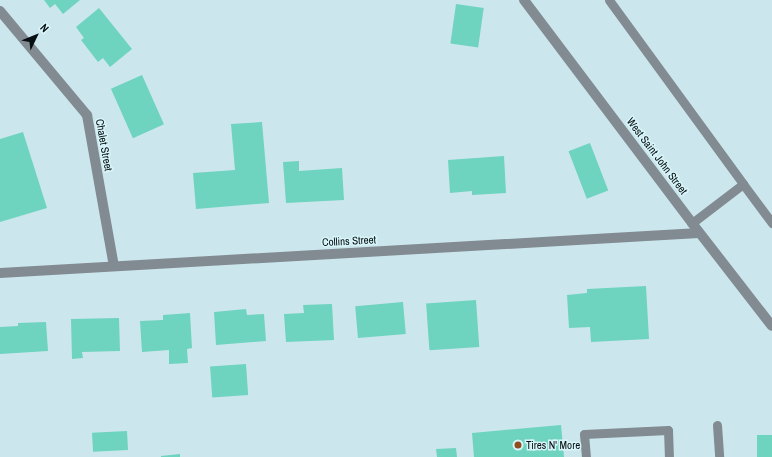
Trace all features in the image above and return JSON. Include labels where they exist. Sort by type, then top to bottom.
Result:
[{"type":"street","name":"West Saint John Street","points":[[524,0],[699,233],[772,326]]},
{"type":"street","name":"Chalet Street","points":[[0,11],[87,115],[114,266]]},
{"type":"street","name":"Collins Street","points":[[0,273],[699,233]]},
{"type":"lane","points":[[609,0],[772,223]]},
{"type":"lane","points":[[692,223],[744,184]]},
{"type":"lane","points":[[717,425],[719,457]]},
{"type":"lane","points":[[586,457],[584,434],[668,430],[669,457]]},
{"type":"building","points":[[44,0],[80,0],[63,14],[55,4],[50,8]]},
{"type":"building","points":[[456,4],[484,8],[478,48],[450,44]]},
{"type":"building","points":[[99,8],[132,49],[110,67],[103,58],[98,62],[81,40],[84,38],[76,27]]},
{"type":"building","points":[[142,75],[164,124],[133,138],[111,89]]},
{"type":"building","points":[[262,122],[269,203],[196,209],[193,173],[235,170],[231,124]]},
{"type":"building","points":[[23,132],[47,208],[0,222],[0,139]]},
{"type":"building","points":[[590,143],[608,191],[587,199],[569,151]]},
{"type":"building","points":[[504,156],[506,193],[472,195],[472,191],[450,193],[448,160]]},
{"type":"building","points":[[299,161],[299,171],[342,168],[344,200],[286,203],[283,162]]},
{"type":"building","points":[[646,286],[649,339],[591,342],[590,327],[569,328],[567,295],[587,293],[587,289]]},
{"type":"building","points":[[476,300],[479,347],[429,350],[426,303]]},
{"type":"building","points":[[403,302],[406,334],[358,338],[355,306]]},
{"type":"building","points":[[332,304],[334,340],[286,342],[284,314],[304,313],[303,305]]},
{"type":"building","points":[[246,309],[247,315],[264,314],[266,341],[216,345],[214,312]]},
{"type":"building","points":[[190,313],[192,348],[187,349],[188,363],[169,364],[169,350],[142,352],[140,321],[163,320],[163,315]]},
{"type":"building","points":[[119,318],[120,351],[82,352],[83,358],[72,359],[71,319]]},
{"type":"building","points":[[46,322],[48,351],[0,354],[0,327],[18,326],[18,323]]},
{"type":"building","points":[[246,364],[248,395],[212,397],[210,367]]},
{"type":"building","name":"Tires N' More","points":[[561,425],[564,457],[474,457],[472,433]]},
{"type":"building","points":[[127,431],[128,450],[93,452],[92,433]]},
{"type":"building","points":[[757,435],[772,435],[772,457],[757,457]]},
{"type":"building","points":[[456,448],[457,457],[437,457],[436,449]]},
{"type":"building","points":[[180,454],[180,457],[161,457],[161,456]]},
{"type":"place","name":"Tires N' More","points":[[518,445]]}]
